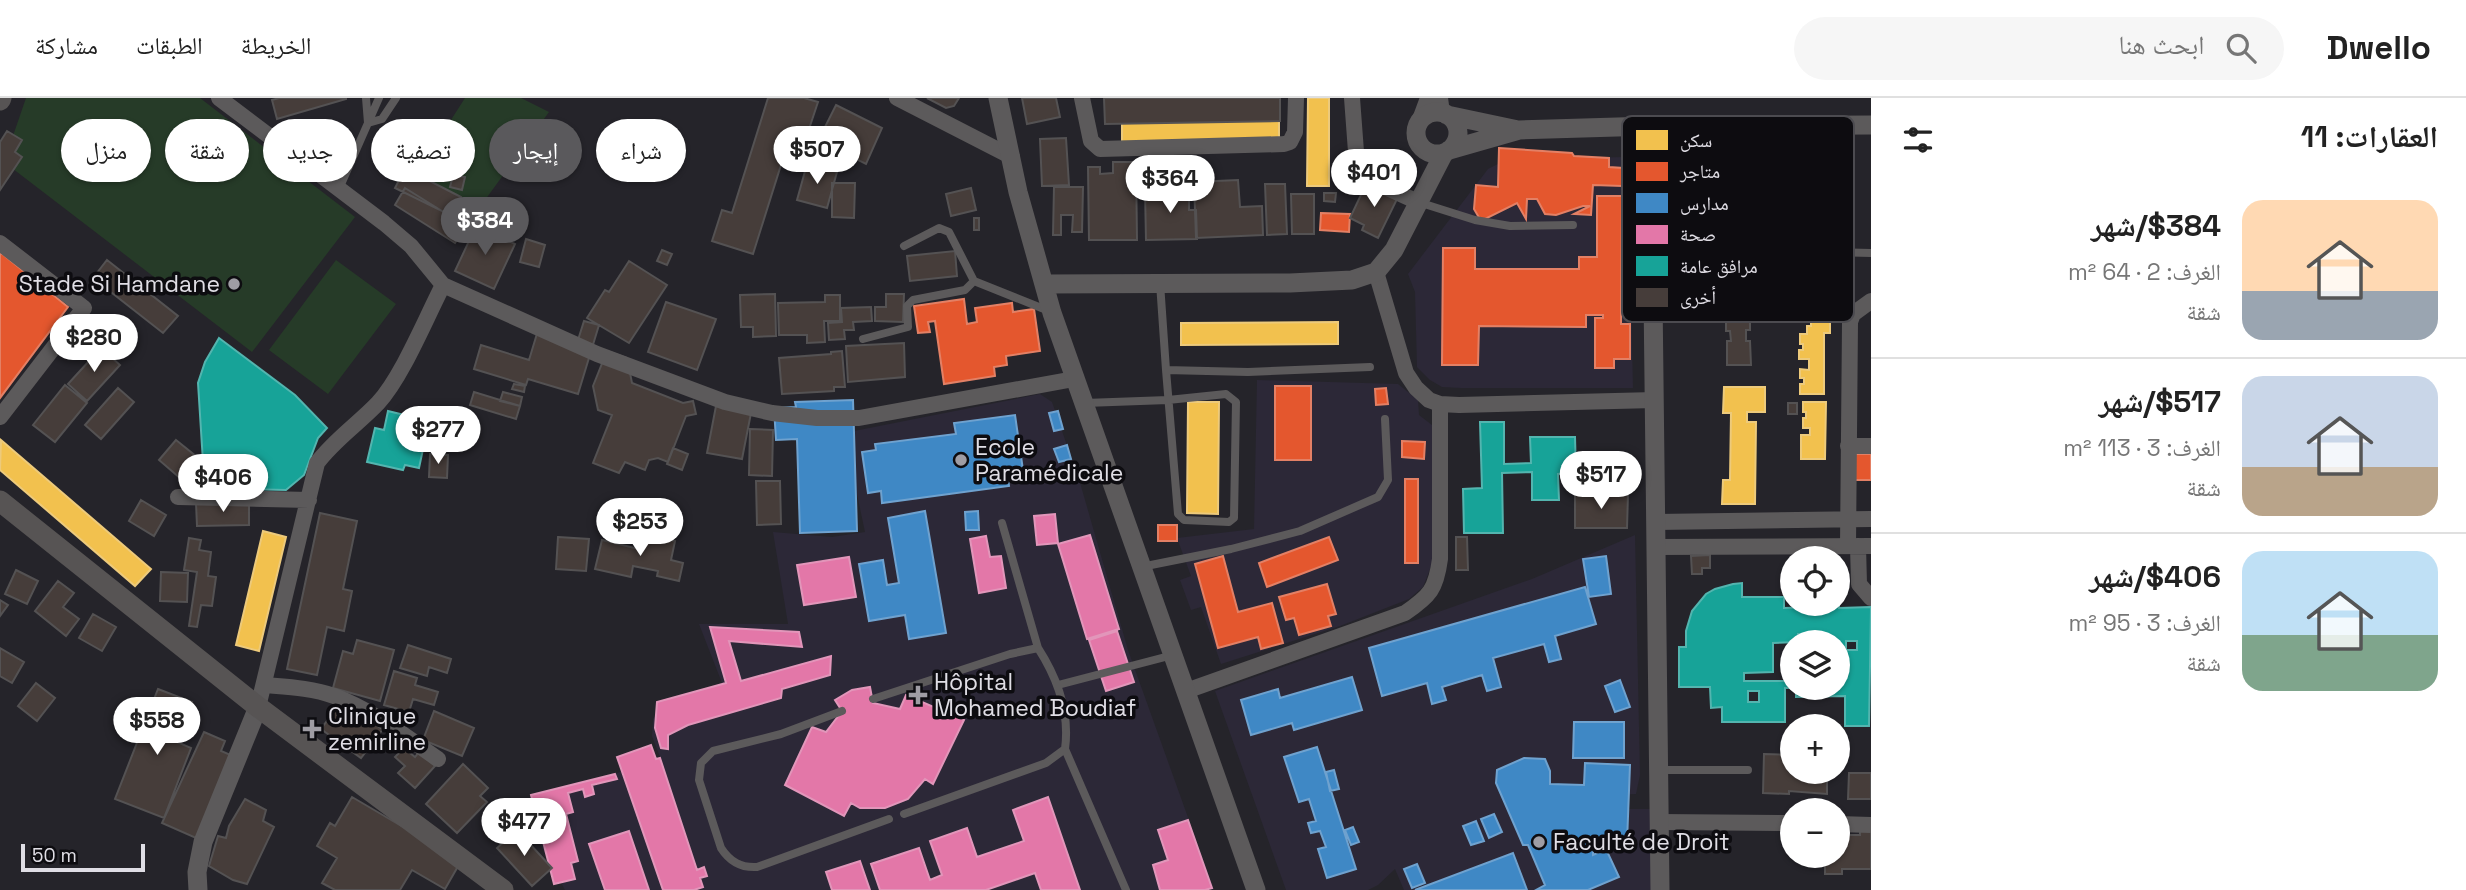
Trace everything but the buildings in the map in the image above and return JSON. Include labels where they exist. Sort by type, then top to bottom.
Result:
[{"type":"main road","points":[[0,501],[258,707],[503,890]]},
{"type":"street","points":[[219,98],[411,246],[443,285],[597,354],[725,402],[772,413],[817,418],[859,418],[1074,379]]},
{"type":"street","points":[[897,98],[1012,157]]},
{"type":"street","points":[[998,98],[1018,192],[1052,313],[1256,890]]},
{"type":"street","points":[[1082,98],[1091,141],[1100,149],[1284,144],[1290,142],[1295,132],[1296,98]]},
{"type":"street","points":[[1352,98],[1357,165],[1372,181],[1421,196]]},
{"type":"street","points":[[1421,196],[1418,133],[1429,98]]},
{"type":"street","points":[[1046,284],[1332,281],[1376,272],[1394,250],[1446,151],[1457,142],[1457,125],[1443,109]]},
{"type":"street","points":[[1418,133],[1428,114],[1443,109],[1519,131]]},
{"type":"street","points":[[1418,133],[1429,152],[1446,151],[1519,131],[1622,126]]},
{"type":"street","points":[[0,243],[84,308],[0,417]]},
{"type":"street","points":[[1376,272],[1406,373],[1416,388],[1429,400],[1440,404],[1655,400]]},
{"type":"street","points":[[198,890],[197,872],[204,842],[258,707],[317,463],[328,449],[380,402],[443,285]]},
{"type":"street","points":[[1854,313],[1871,301]]},
{"type":"street","points":[[1654,322],[1660,890]]},
{"type":"street","points":[[1850,322],[1848,519],[1859,546],[1859,584],[1871,598]]},
{"type":"street","points":[[1186,691],[1405,613],[1426,599],[1437,581],[1440,559],[1440,404]]},
{"type":"street","points":[[1848,446],[1871,446]]},
{"type":"street","points":[[178,497],[309,500]]},
{"type":"street","points":[[1656,523],[1871,519]]},
{"type":"street","points":[[1657,547],[1859,546]]},
{"type":"street","points":[[264,685],[293,687],[334,696],[381,719],[438,759]]},
{"type":"street","points":[[1660,822],[1780,823]]},
{"type":"street","points":[[1850,824],[1871,825]]},
{"type":"lane","points":[[366,98],[368,123]]},
{"type":"lane","points":[[339,189],[379,98]]},
{"type":"lane","points":[[368,123],[382,119],[396,98]]},
{"type":"lane","points":[[1421,196],[1475,220],[1510,226],[1573,225]]},
{"type":"lane","points":[[904,246],[939,228],[949,232],[974,281],[1052,313]]},
{"type":"lane","points":[[863,339],[908,327],[907,306],[912,300],[965,290],[974,281]]},
{"type":"lane","points":[[1083,403],[1168,400],[1226,394],[1237,402],[1234,518],[1229,522],[1184,520],[1178,514],[1168,400],[1160,283]]},
{"type":"lane","points":[[1166,370],[1248,372],[1370,367]]},
{"type":"lane","points":[[1141,566],[1231,549],[1300,531],[1378,497],[1388,480],[1385,419]]},
{"type":"lane","points":[[1002,523],[1038,648],[1058,685],[1068,727],[1065,750],[1126,890]]},
{"type":"lane","points":[[873,698],[1010,654],[1038,648]]},
{"type":"lane","points":[[1058,685],[1173,655]]},
{"type":"lane","points":[[842,711],[781,734],[722,748],[706,756],[699,772],[699,780],[721,848],[726,856],[740,866],[757,867],[889,819]]},
{"type":"lane","points":[[904,814],[1046,763],[1065,750]]},
{"type":"lane","points":[[1659,770],[1748,770]]},
{"type":"shaded area","points":[[1622,157],[1622,322],[1632,322],[1633,388],[1442,387],[1417,367],[1415,292],[1408,274],[1488,169],[1508,159]]},
{"type":"shaded area","points":[[1257,380],[1398,384],[1418,400],[1419,415],[1432,425],[1432,564],[1423,587],[1409,599],[1340,626],[1221,664],[1201,607],[1191,610],[1180,580],[1191,576],[1177,538],[1254,529]]},
{"type":"shaded area","name":"Hôpital Mohamed Boudiaf","points":[[1040,394],[1052,402],[1081,486],[1128,650],[1214,890],[565,890],[521,809],[660,757],[652,736],[653,719],[664,706],[722,683],[699,624],[788,624],[773,532],[832,537],[865,532],[844,433]]},
{"type":"shaded area","points":[[1635,535],[1640,775],[1636,794],[1566,797],[1606,809],[1653,809],[1653,890],[1404,890],[1395,869],[1378,885],[1368,890],[1286,890],[1215,691],[1532,579]]},
{"type":"green space","name":"Stade Si Hamdane","points":[[26,98],[200,98],[227,119],[165,119],[165,182],[249,182],[249,136],[263,146],[263,182],[309,182],[355,217],[252,352],[4,162]]},
{"type":"green space","points":[[465,98],[521,98],[549,112],[544,119],[489,119],[489,182],[498,182],[477,211],[431,182],[475,182],[475,119],[452,119]]},
{"type":"green space","points":[[336,260],[396,304],[328,394],[269,350]]},
{"type":"place","name":"Stade Si Hamdane","points":[[234,284]]},
{"type":"place","name":"Ecole Paramédicale","points":[[961,460]]},
{"type":"place","name":"Hôpital Mohamed Boudiaf","points":[[918,695]]},
{"type":"place","name":"Clinique zemirline","points":[[312,729]]},
{"type":"place","name":"Faculté de Droit","points":[[1539,842]]}]
